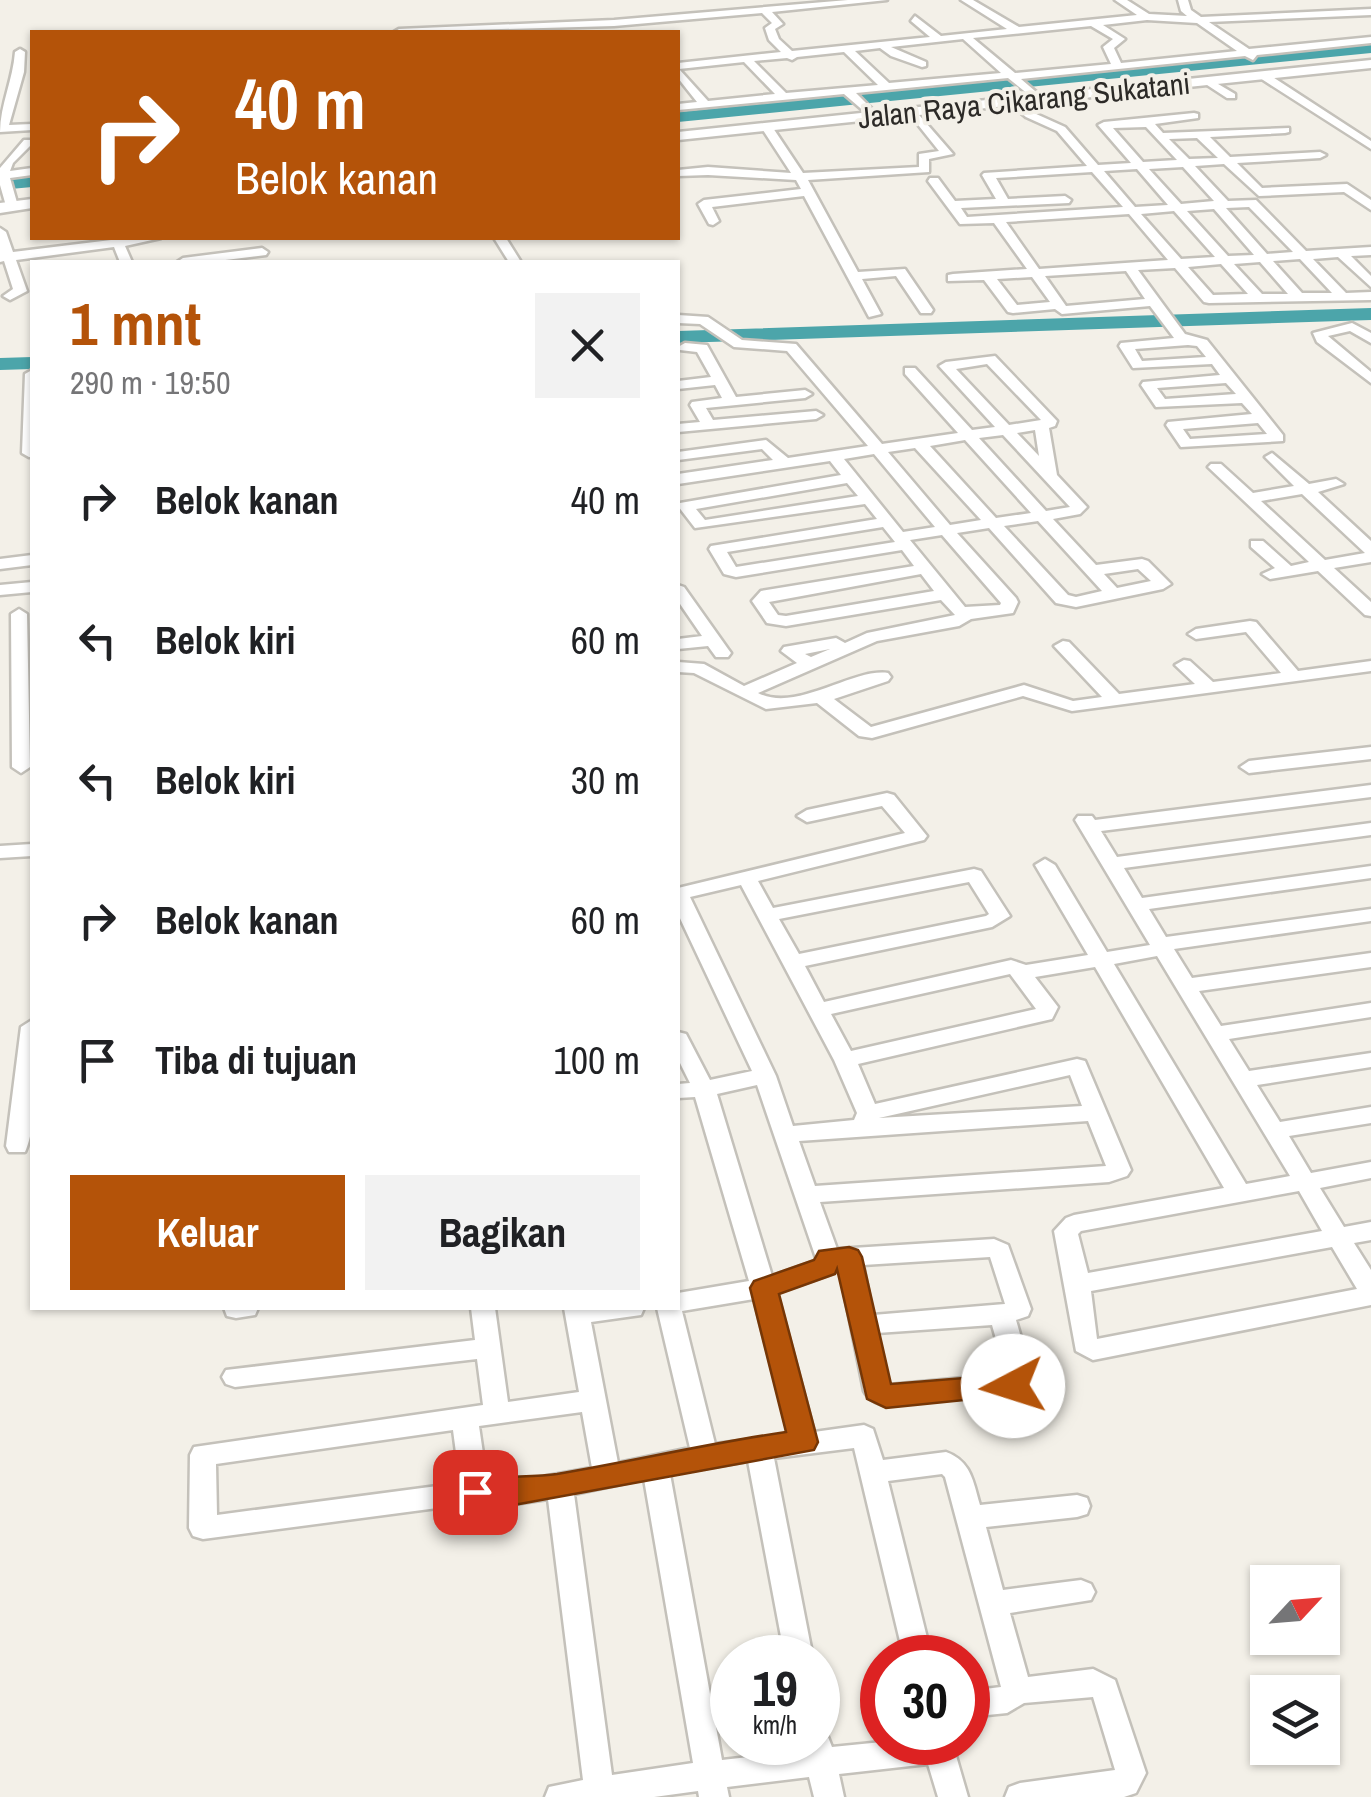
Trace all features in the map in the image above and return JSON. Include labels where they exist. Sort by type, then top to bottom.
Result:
[{"type":"main road","name":"Jalan Raya Cikarang Sukatani","points":[[680,136],[1208,81],[1263,69],[1280,74],[1371,64]]},
{"type":"main road","points":[[4,189],[30,203]]},
{"type":"street","points":[[492,30],[608,28],[882,0]]},
{"type":"street","points":[[966,0],[1020,32]]},
{"type":"street","points":[[1120,0],[1147,17]]},
{"type":"street","points":[[1183,0],[1186,10],[1198,20],[1371,146]]},
{"type":"street","points":[[764,10],[778,24],[770,28],[772,38],[792,57]]},
{"type":"street","points":[[680,69],[1147,17],[1198,20],[1371,12]]},
{"type":"street","points":[[1310,14],[1366,43]]},
{"type":"street","points":[[916,19],[941,41]]},
{"type":"street","points":[[1092,22],[1120,39],[1108,46],[1116,64]]},
{"type":"street","points":[[967,38],[1038,99]]},
{"type":"street","points":[[680,107],[850,93],[885,85],[1015,79],[1116,64],[1366,43]]},
{"type":"street","points":[[885,47],[896,58],[914,59],[922,64]]},
{"type":"street","points":[[849,51],[885,85]]},
{"type":"street","points":[[21,52],[19,72],[5,93],[1,129],[30,127]]},
{"type":"street","points":[[748,61],[784,96]]},
{"type":"street","points":[[0,72],[19,72]]},
{"type":"street","points":[[680,72],[705,104]]},
{"type":"street","points":[[1208,81],[1231,96]]},
{"type":"street","points":[[850,93],[873,116]]},
{"type":"street","points":[[1013,102],[1061,129],[1209,299],[1371,296]]},
{"type":"street","points":[[680,173],[723,171],[800,177],[925,170],[923,156],[947,154],[913,111]]},
{"type":"street","points":[[1194,116],[1104,124],[1259,299]]},
{"type":"street","points":[[1141,122],[1188,162],[1262,258],[1299,298]]},
{"type":"street","points":[[766,127],[800,177],[874,314]]},
{"type":"street","points":[[1162,136],[1279,130],[1309,167]]},
{"type":"street","points":[[1238,132],[1273,169]]},
{"type":"street","points":[[1200,134],[1259,192],[1350,188],[1371,206]]},
{"type":"street","points":[[4,189],[8,162],[28,142]]},
{"type":"street","points":[[1004,202],[988,174],[1320,155]]},
{"type":"street","points":[[1044,170],[1075,214]]},
{"type":"street","points":[[4,189],[30,173]]},
{"type":"street","points":[[1321,178],[1332,188]]},
{"type":"street","points":[[1284,180],[1296,190]]},
{"type":"street","points":[[934,181],[964,221],[1252,203],[1343,297]]},
{"type":"street","points":[[713,221],[704,204],[805,192]]},
{"type":"street","points":[[952,205],[1004,202],[1036,195],[1064,200]]},
{"type":"street","points":[[998,220],[1062,310],[1128,266],[1371,252]]},
{"type":"street","points":[[0,232],[5,257],[20,291],[10,296]]},
{"type":"street","points":[[5,257],[117,240]]},
{"type":"street","points":[[193,260],[197,244]]},
{"type":"street","points":[[218,260],[262,252]]},
{"type":"street","points":[[1340,253],[1371,283]]},
{"type":"street","points":[[890,254],[926,310]]},
{"type":"street","points":[[1128,266],[1182,336]]},
{"type":"street","points":[[852,276],[900,272]]},
{"type":"street","points":[[953,278],[1034,272],[1157,306]]},
{"type":"street","points":[[988,276],[1013,309],[1056,306]]},
{"type":"street","points":[[680,320],[700,319],[737,344],[791,347],[1010,602],[1007,609],[966,614],[960,621],[873,636],[742,693]]},
{"type":"street","points":[[1371,339],[1364,327],[1325,330],[1320,336],[1371,379]]},
{"type":"street","points":[[1216,360],[1138,365],[1126,346],[1182,336],[1202,343],[1216,360],[1278,438],[1186,444],[1173,425],[1262,418]]},
{"type":"street","points":[[681,348],[702,348],[711,382],[731,401]]},
{"type":"street","points":[[680,479],[1006,430],[1041,426],[1050,422],[991,360],[946,365],[1006,430],[1078,507],[736,572],[730,571],[718,548],[888,522]]},
{"type":"street","points":[[910,371],[1113,594]]},
{"type":"street","points":[[1230,378],[1148,385],[1161,404],[1246,398]]},
{"type":"street","points":[[680,385],[711,382]]},
{"type":"street","points":[[680,406],[805,394]]},
{"type":"street","points":[[697,405],[708,425]]},
{"type":"street","points":[[28,454],[30,414]]},
{"type":"street","points":[[680,428],[816,414]]},
{"type":"street","points":[[1041,426],[1050,477]]},
{"type":"street","points":[[919,443],[1062,599],[1076,602],[1156,587],[1163,581],[1148,566],[1138,563],[1092,572]]},
{"type":"street","points":[[680,456],[766,444],[785,464]]},
{"type":"street","points":[[834,456],[944,594],[966,614]]},
{"type":"street","points":[[1272,457],[1371,553]]},
{"type":"street","points":[[1216,466],[1371,612]]},
{"type":"street","points":[[853,477],[685,506],[701,525],[870,499]]},
{"type":"street","points":[[1249,498],[1336,484]]},
{"type":"street","points":[[1257,544],[1279,573],[1371,553]]},
{"type":"street","points":[[0,564],[30,560]]},
{"type":"street","points":[[924,569],[766,595],[760,601],[773,619],[786,621],[944,594]]},
{"type":"street","points":[[0,590],[30,586]]},
{"type":"street","points":[[0,769],[26,766],[17,708],[17,614]]},
{"type":"street","points":[[680,644],[717,646],[685,615]]},
{"type":"street","points":[[1196,634],[1250,626],[1291,674]]},
{"type":"street","points":[[1063,646],[1114,699]]},
{"type":"street","points":[[1184,665],[1207,686]]},
{"type":"street","points":[[680,668],[693,666],[766,704],[821,697],[882,677]]},
{"type":"street","points":[[821,697],[865,732],[872,733],[1024,690],[1066,705],[1371,666]]},
{"type":"street","points":[[1248,768],[1371,753]]},
{"type":"street","points":[[1371,790],[1087,823],[1272,1131],[1304,1181],[1338,1237],[1371,1294],[1099,1351],[1085,1344],[1078,1284],[1066,1232],[1074,1224],[1304,1181],[1371,1170]]},
{"type":"street","points":[[680,893],[917,836],[888,799],[808,816]]},
{"type":"street","points":[[1112,864],[1371,829]]},
{"type":"street","points":[[0,852],[30,850]]},
{"type":"street","points":[[1045,865],[1240,1193]]},
{"type":"street","points":[[1136,905],[1371,872]]},
{"type":"street","points":[[769,916],[974,875],[1000,916],[992,921],[794,962]]},
{"type":"street","points":[[746,876],[845,1060],[866,1120]]},
{"type":"street","points":[[680,898],[765,1076],[806,1195],[839,1258],[862,1325],[878,1390],[886,1396],[1021,1383],[1002,1315]]},
{"type":"street","points":[[1020,973],[1371,915]]},
{"type":"street","points":[[1186,986],[1371,960]]},
{"type":"street","points":[[818,1010],[1010,967],[1020,973],[1047,1007],[1044,1014],[845,1060]]},
{"type":"street","points":[[1215,1034],[1371,1010]]},
{"type":"street","points":[[16,1146],[30,1041]]},
{"type":"street","points":[[680,1042],[704,1089],[764,1288],[804,1442]]},
{"type":"street","points":[[1242,1080],[1371,1060]]},
{"type":"street","points":[[788,1134],[866,1120],[1072,1066],[1081,1068],[1119,1170],[1109,1174],[806,1195]]},
{"type":"street","points":[[680,1091],[765,1076]]},
{"type":"street","points":[[866,1120],[1098,1113]]},
{"type":"street","points":[[1272,1131],[1371,1115]]},
{"type":"street","points":[[1078,1284],[1371,1231]]},
{"type":"street","points":[[680,1302],[764,1288],[839,1258],[994,1248],[1000,1251],[1019,1309],[1002,1315],[862,1325]]},
{"type":"street","points":[[483,1310],[496,1415]]},
{"type":"street","points":[[669,1310],[705,1456]]},
{"type":"street","points":[[576,1311],[607,1476]]},
{"type":"street","points":[[235,1377],[486,1348]]},
{"type":"street","points":[[592,1400],[203,1455],[203,1528],[475,1492],[560,1486],[705,1456],[864,1436],[913,1635]]},
{"type":"street","points":[[464,1419],[475,1492]]},
{"type":"street","points":[[759,1451],[795,1635]]},
{"type":"street","points":[[875,1472],[946,1463],[958,1471],[1017,1691]]},
{"type":"street","points":[[655,1465],[712,1786]]},
{"type":"street","points":[[560,1486],[599,1793]]},
{"type":"street","points":[[970,1517],[1077,1506]]},
{"type":"street","points":[[994,1603],[1081,1592]]},
{"type":"street","points":[[990,1702],[1008,1700],[1017,1691],[1093,1682],[1105,1688],[1131,1773],[1125,1783],[1020,1797]]},
{"type":"street","points":[[560,1797],[712,1786],[779,1765]]},
{"type":"street","points":[[821,1765],[829,1797]]},
{"type":"street","points":[[944,1765],[953,1797]]},
{"type":"waterway","points":[[680,117],[1371,48]]},
{"type":"waterway","points":[[0,185],[30,182]]},
{"type":"waterway","points":[[680,337],[1371,314]]},
{"type":"waterway","points":[[0,364],[30,363]]},
{"type":"route","points":[[475,1492],[560,1486],[655,1465],[804,1442],[764,1288],[825,1266],[828,1258],[849,1257],[878,1390],[886,1396],[1013,1386]]}]
